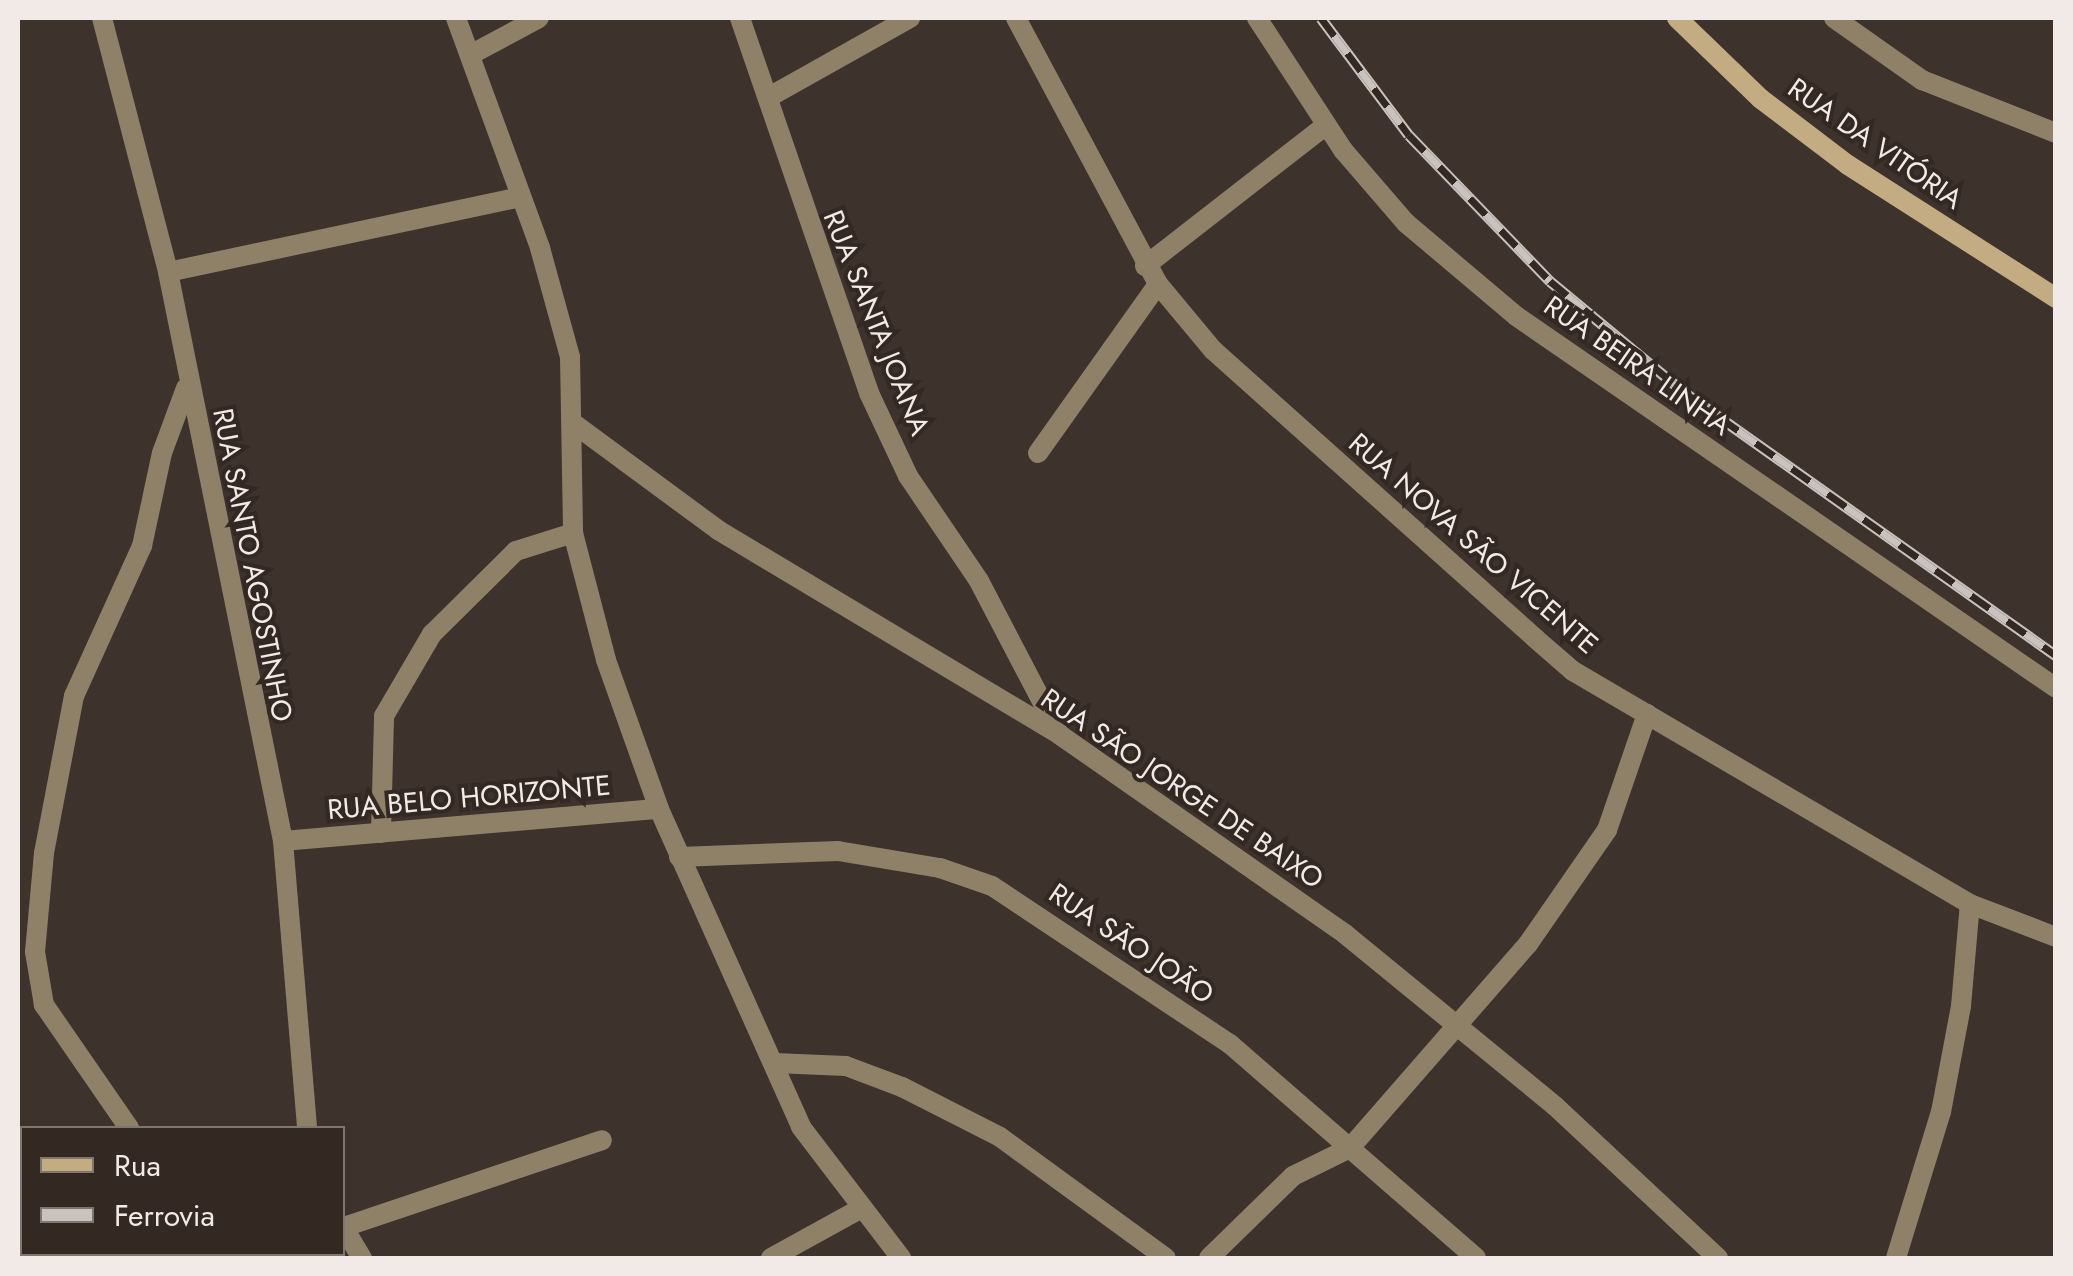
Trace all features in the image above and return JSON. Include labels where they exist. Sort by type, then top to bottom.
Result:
[{"type":"street","name":"RUA SANTO AGOSTINHO","points":[[102,18],[168,272],[283,842],[307,1126]]},
{"type":"street","points":[[456,18],[521,197],[570,358],[573,534],[606,660],[660,809],[801,1128],[901,1258]]},
{"type":"street","points":[[470,55],[539,18]]},
{"type":"street","name":"RUA SANTA JOANA","points":[[740,18],[769,97],[800,205],[869,393],[908,476],[978,580],[1060,735]]},
{"type":"street","points":[[769,97],[910,18]]},
{"type":"street","name":"RUA NOVA SÃO VICENTE","points":[[1016,18],[1144,266],[1213,350],[1536,639],[1573,671],[1970,904],[2056,937]]},
{"type":"street","name":"RUA BEIRA LINHA","points":[[1257,18],[1326,126],[1406,223],[1516,316],[2056,688]]},
{"type":"street","name":"RUA DA VITÓRIA","points":[[1678,18],[1761,99],[1848,165],[2056,298]]},
{"type":"street","points":[[1834,18],[1922,80],[2056,133]]},
{"type":"street","points":[[1144,266],[1326,126]]},
{"type":"street","points":[[168,272],[521,197]]},
{"type":"street","points":[[1038,453],[1158,284]]},
{"type":"street","points":[[128,1126],[44,1006],[35,952],[44,853],[74,696],[142,546],[162,453],[188,384]]},
{"type":"street","name":"RUA SÃO JORGE DE BAIXO","points":[[574,422],[718,530],[1060,735],[1345,934],[1460,1028],[1718,1258]]},
{"type":"street","points":[[381,833],[384,716],[432,634],[516,552],[573,534]]},
{"type":"street","points":[[1209,1258],[1293,1176],[1350,1148],[1460,1028],[1607,830],[1646,714]]},
{"type":"street","name":"RUA BELO HORIZONTE","points":[[283,842],[660,809]]},
{"type":"street","name":"RUA SÃO JOÃO","points":[[680,857],[838,850],[923,864],[992,886],[1230,1044],[1476,1258]]},
{"type":"street","points":[[1896,1258],[1941,1112],[1961,1006],[1970,904]]},
{"type":"street","points":[[774,1063],[846,1066],[1000,1137],[1166,1258]]},
{"type":"street","points":[[345,1225],[602,1140]]},
{"type":"street","points":[[770,1258],[860,1209]]},
{"type":"street","points":[[345,1229],[362,1258]]},
{"type":"railway","points":[[1321,18],[1409,135],[1550,281],[1684,392],[2056,655]]}]
